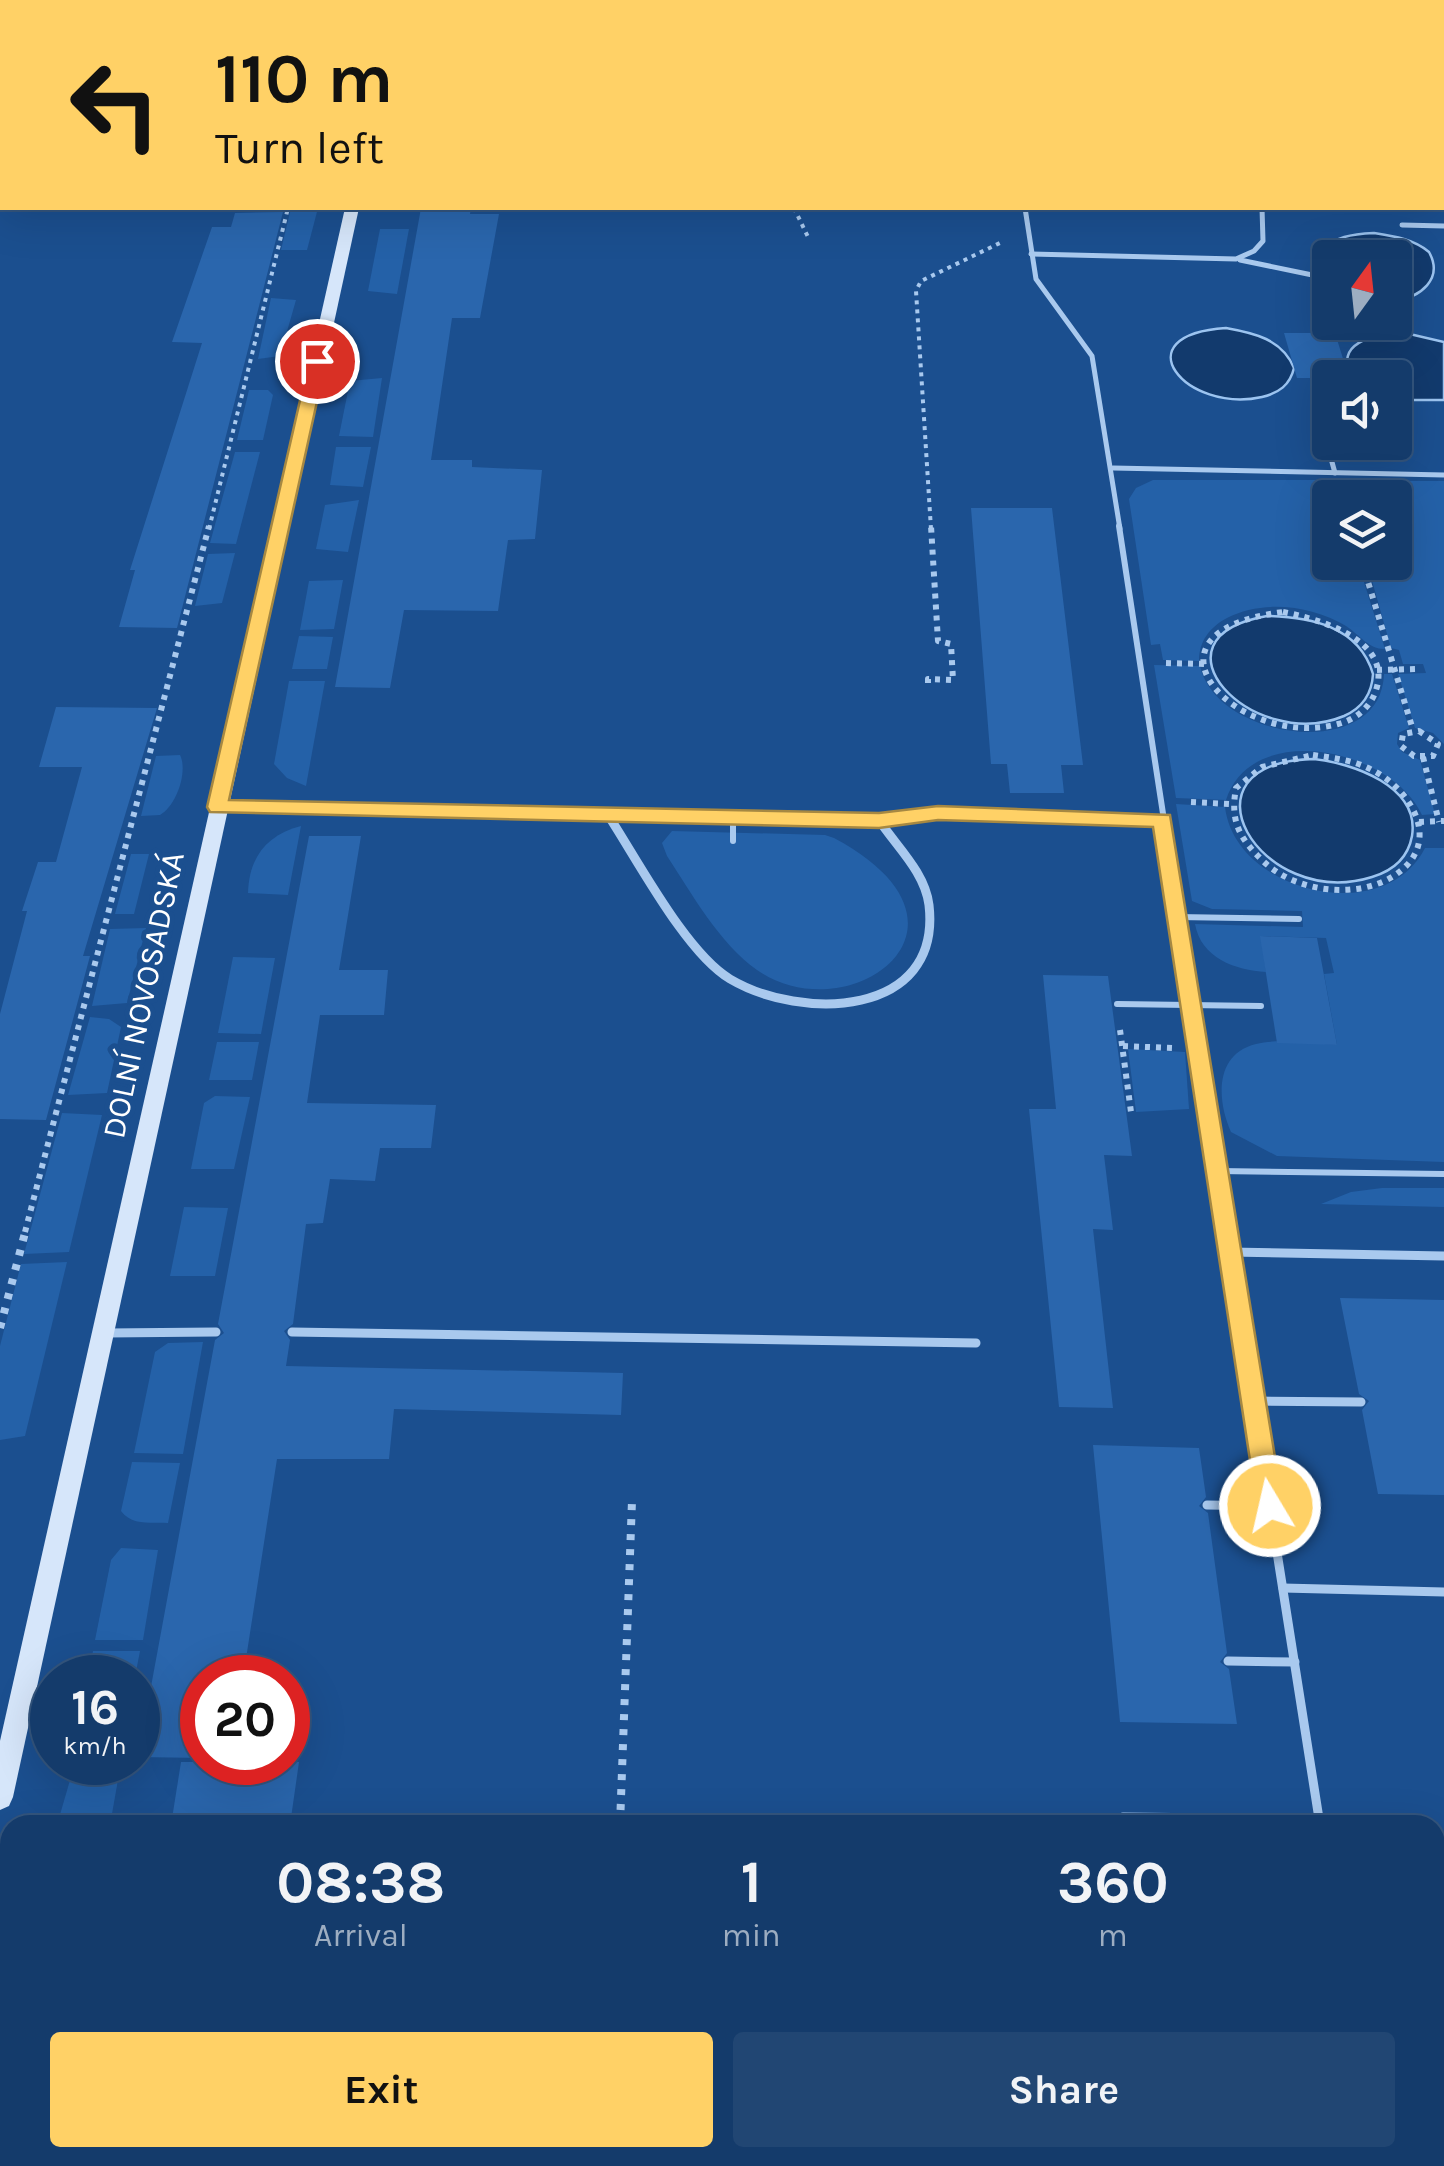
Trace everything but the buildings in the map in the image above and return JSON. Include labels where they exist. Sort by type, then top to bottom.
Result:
[{"type":"main road","name":"DOLNÍ NOVOSADSKÁ","points":[[0,1797],[352,210]]},
{"type":"street","points":[[218,807],[879,820],[925,888],[930,930],[916,967],[892,989],[852,1003],[817,1006],[774,1001],[750,993],[712,970],[608,815]]},
{"type":"lane","points":[[1024,210],[1036,280],[1092,356],[1318,1815]]},
{"type":"lane","points":[[1236,259],[1254,252],[1265,240],[1268,228],[1263,210]]},
{"type":"lane","points":[[1402,226],[1444,226]]},
{"type":"lane","points":[[1031,254],[1236,259],[1312,275]]},
{"type":"lane","points":[[1331,460],[1335,473]]},
{"type":"lane","points":[[1112,468],[1444,475]]},
{"type":"lane","points":[[879,820],[938,813],[1162,820]]},
{"type":"lane","points":[[733,816],[733,840]]},
{"type":"lane","points":[[1177,917],[1298,919]]},
{"type":"lane","points":[[1117,1004],[1262,1006]]},
{"type":"lane","points":[[1218,1172],[1444,1174]]},
{"type":"lane","points":[[1230,1252],[1444,1256]]},
{"type":"lane","points":[[102,1333],[216,1332]]},
{"type":"lane","points":[[292,1332],[976,1343]]},
{"type":"lane","points":[[1254,1401],[1361,1402]]},
{"type":"lane","points":[[1208,1506],[1270,1506]]},
{"type":"lane","points":[[1283,1588],[1444,1592]]},
{"type":"lane","points":[[1228,1661],[1294,1662]]},
{"type":"path","points":[[0,1328],[238,416],[288,210]]},
{"type":"path","points":[[795,210],[809,239]]},
{"type":"path","points":[[928,683],[928,679],[952,680],[950,644],[938,640],[916,291],[920,281],[1027,229]]},
{"type":"path","points":[[1368,580],[1413,730]]},
{"type":"path","points":[[1283,612],[1338,626],[1359,641],[1377,670],[1376,697],[1362,712],[1341,723],[1314,728],[1284,726],[1256,719],[1231,706],[1213,688],[1204,670],[1204,650],[1214,634],[1232,621],[1256,613],[1283,612]]},
{"type":"path","points":[[1377,670],[1415,670]]},
{"type":"path","points":[[1413,730],[1426,732],[1438,744],[1437,752],[1422,757],[1401,746],[1404,734],[1413,730]]},
{"type":"path","points":[[1314,754],[1345,759],[1375,771],[1399,788],[1416,810],[1419,822],[1422,834],[1417,854],[1403,872],[1380,884],[1352,890],[1321,888],[1290,880],[1263,865],[1243,846],[1232,825],[1230,804],[1238,783],[1257,767],[1283,757],[1314,754]]},
{"type":"path","points":[[1419,822],[1441,822],[1422,757]]},
{"type":"path","points":[[1117,1004],[1131,1112]]},
{"type":"path","points":[[1122,1046],[1198,1048]]},
{"type":"path","points":[[620,1815],[632,1501]]},
{"type":"shaded area","points":[[291,210],[317,210],[307,250],[281,250]]},
{"type":"shaded area","points":[[380,229],[409,229],[397,294],[368,291]]},
{"type":"shaded area","points":[[1374,233],[1406,240],[1336,240]]},
{"type":"shaded area","points":[[1412,242],[1429,252],[1434,271],[1427,285],[1413,295]]},
{"type":"shaded area","points":[[271,298],[296,300],[280,356],[258,359]]},
{"type":"shaded area","points":[[1226,328],[1257,335],[1282,350],[1294,368],[1287,384],[1262,397],[1234,399],[1209,394],[1176,372],[1171,357],[1176,344],[1194,334]]},
{"type":"shaded area","points":[[1412,335],[1444,342],[1444,400],[1412,400],[1412,360],[1348,360],[1359,343],[1412,340]]},
{"type":"shaded area","points":[[382,378],[373,437],[339,436],[350,381]]},
{"type":"shaded area","points":[[249,390],[268,390],[273,395],[263,440],[237,440]]},
{"type":"shaded area","points":[[336,447],[371,447],[363,487],[330,485]]},
{"type":"shaded area","points":[[235,452],[260,452],[236,544],[210,543]]},
{"type":"shaded area","points":[[1153,480],[1312,480],[1312,580],[1363,580],[1385,649],[1374,647],[1333,619],[1288,607],[1272,607],[1241,612],[1221,622],[1203,641],[1199,661],[1163,660],[1160,644],[1151,645],[1129,499],[1136,488]]},
{"type":"shaded area","points":[[1412,481],[1444,481],[1444,744],[1433,733],[1415,728],[1398,674],[1426,673],[1423,664],[1403,664],[1399,650],[1391,648],[1372,580],[1412,580]]},
{"type":"shaded area","points":[[359,500],[348,552],[316,549],[325,505]]},
{"type":"shaded area","points":[[235,553],[222,603],[195,606],[208,554]]},
{"type":"shaded area","points":[[343,580],[334,629],[300,630],[309,581]]},
{"type":"shaded area","points":[[1267,616],[1316,622],[1357,645],[1373,674],[1371,688],[1361,704],[1344,716],[1309,724],[1276,720],[1246,707],[1224,688],[1212,667],[1213,646],[1230,628]]},
{"type":"shaded area","points":[[299,636],[333,637],[327,669],[292,669]]},
{"type":"shaded area","points":[[1154,665],[1200,666],[1213,692],[1235,711],[1265,725],[1297,731],[1329,730],[1356,721],[1376,702],[1384,674],[1392,674],[1409,728],[1398,733],[1397,744],[1402,752],[1420,760],[1435,814],[1422,815],[1406,792],[1382,773],[1354,760],[1322,752],[1292,752],[1263,759],[1241,775],[1226,800],[1176,798]]},
{"type":"shaded area","points":[[289,681],[325,681],[306,786],[287,778],[274,764]]},
{"type":"shaded area","points":[[180,755],[182,778],[171,804],[160,815],[141,816],[156,756]]},
{"type":"shaded area","points":[[1314,759],[1364,772],[1395,791],[1405,803],[1412,818],[1412,836],[1407,851],[1392,867],[1372,877],[1331,882],[1296,874],[1267,856],[1247,832],[1240,807],[1247,784],[1271,766]]},
{"type":"shaded area","points":[[1176,804],[1225,807],[1235,836],[1255,861],[1282,879],[1313,890],[1346,893],[1378,888],[1405,873],[1425,848],[1444,848],[1444,1162],[1277,1156],[1231,1132],[1223,1107],[1223,1080],[1232,1058],[1242,1049],[1275,1041],[1337,1045],[1324,974],[1334,973],[1326,938],[1261,936],[1266,972],[1231,965],[1204,946],[1195,924],[1303,927],[1302,911],[1212,909],[1192,901]]},
{"type":"shaded area","points":[[301,826],[288,895],[248,893],[252,869],[262,850],[278,835]]},
{"type":"shaded area","points":[[672,831],[834,838],[882,872],[905,905],[906,935],[892,961],[865,980],[831,989],[793,986],[757,970],[718,932],[667,856],[662,843]]},
{"type":"shaded area","points":[[131,854],[149,854],[134,914],[115,914]]},
{"type":"shaded area","points":[[146,928],[127,1003],[92,1006],[110,929]]},
{"type":"shaded area","points":[[233,957],[275,958],[261,1034],[218,1033]]},
{"type":"shaded area","points":[[90,1017],[109,1019],[121,1027],[107,1093],[68,1095]]},
{"type":"shaded area","points":[[217,1042],[259,1042],[252,1080],[209,1080]]},
{"type":"shaded area","points":[[1128,1049],[1185,1052],[1189,1109],[1136,1112]]},
{"type":"shaded area","points":[[215,1096],[250,1097],[234,1169],[191,1169],[204,1103]]},
{"type":"shaded area","points":[[62,1113],[102,1115],[69,1252],[24,1254]]},
{"type":"shaded area","points":[[1444,1188],[1444,1207],[1321,1204],[1351,1192]]},
{"type":"shaded area","points":[[184,1207],[228,1208],[215,1276],[170,1276]]},
{"type":"shaded area","points":[[67,1262],[25,1436],[0,1440],[0,1346],[21,1264]]},
{"type":"shaded area","points":[[203,1342],[183,1454],[134,1453],[155,1352],[168,1343]]},
{"type":"shaded area","points":[[132,1462],[180,1463],[168,1523],[136,1521],[121,1511]]},
{"type":"shaded area","points":[[121,1548],[158,1550],[143,1640],[95,1640],[111,1560]]},
{"type":"shaded area","points":[[93,1651],[140,1651],[139,1655],[92,1655]]},
{"type":"shaded area","points":[[69,1785],[117,1785],[112,1815],[60,1815]]},
{"type":"route","points":[[317,361],[218,807],[879,820],[938,813],[1162,820],[1270,1506]]}]
